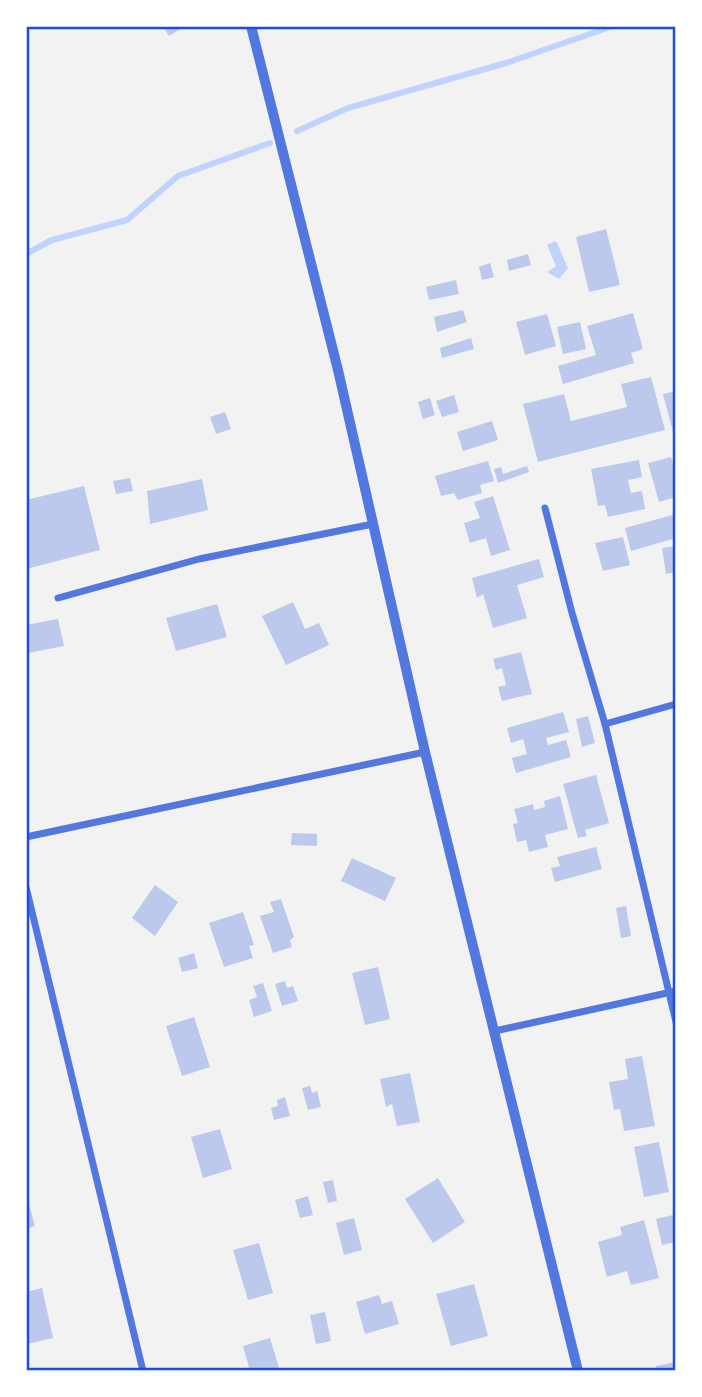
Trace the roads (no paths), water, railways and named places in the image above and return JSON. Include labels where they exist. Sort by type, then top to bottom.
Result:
[{"type":"street","points":[[251,26],[338,370],[425,752],[578,1371]]},
{"type":"street","points":[[545,508],[605,724],[672,992],[676,1022]]},
{"type":"street","points":[[58,598],[199,559],[373,524]]},
{"type":"street","points":[[605,724],[676,704]]},
{"type":"street","points":[[26,837],[425,752]]},
{"type":"street","points":[[26,887],[144,1371]]},
{"type":"street","points":[[495,1031],[672,992]]},
{"type":"water","points":[[556,241],[568,268],[559,279],[547,272],[556,266],[547,245]]},
{"type":"waterway","points":[[297,131],[348,108],[506,63],[613,26]]},
{"type":"waterway","points":[[26,254],[52,240],[127,220],[178,176],[270,143]]}]
